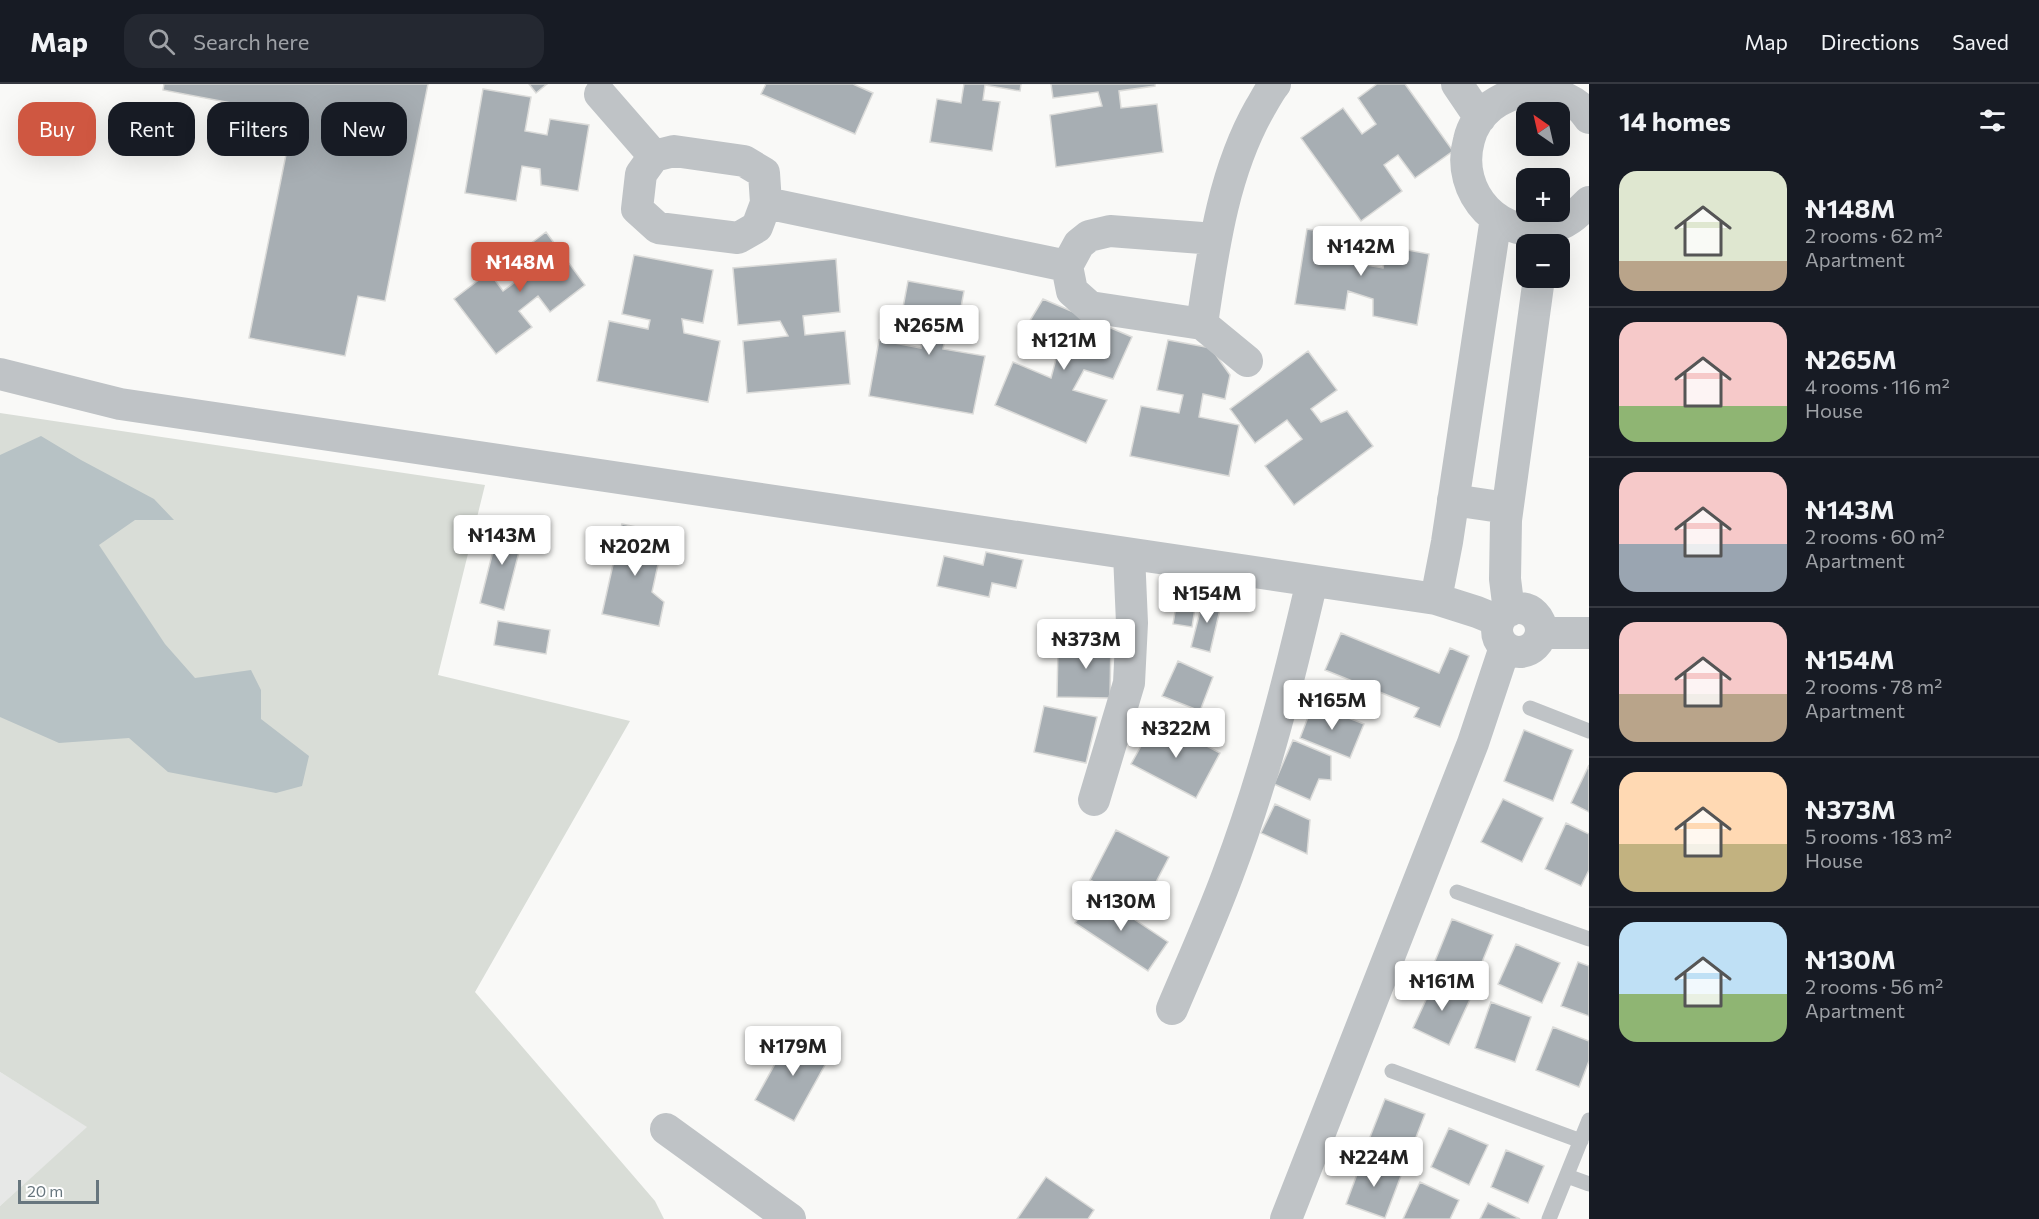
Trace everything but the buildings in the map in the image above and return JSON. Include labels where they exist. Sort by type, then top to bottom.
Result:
[{"type":"street","points":[[1202,324],[1215,239],[1232,176],[1249,128],[1275,84]]},
{"type":"street","points":[[1457,84],[1480,118]]},
{"type":"street","points":[[1541,234],[1532,229],[1509,225],[1496,218],[1474,197],[1466,175],[1465,153],[1471,130],[1484,112],[1503,98],[1504,90],[1547,92],[1569,99],[1589,118]]},
{"type":"street","points":[[600,94],[654,156]]},
{"type":"street","points":[[674,152],[744,161],[764,173],[766,203],[757,227],[738,238],[658,228],[637,209],[641,174],[654,156],[674,152]]},
{"type":"street","points":[[1547,234],[1555,226],[1575,216],[1589,202]]},
{"type":"street","points":[[766,203],[1067,266]]},
{"type":"street","points":[[1436,599],[1496,218]]},
{"type":"street","points":[[1215,239],[1110,231],[1089,236],[1079,244],[1067,266],[1072,291],[1090,307],[1202,324],[1247,361]]},
{"type":"street","points":[[1287,1219],[1469,754],[1504,626],[1508,508],[1538,288]]},
{"type":"street","points":[[0,375],[120,404],[1436,599],[1477,612],[1504,626],[1512,651],[1526,651],[1538,642],[1541,633],[1589,633]]},
{"type":"street","points":[[1453,500],[1508,508]]},
{"type":"street","points":[[1094,800],[1129,683],[1132,623],[1129,554]]},
{"type":"street","points":[[1172,1009],[1228,874],[1263,769],[1285,697],[1312,581]]},
{"type":"street","points":[[666,1130],[790,1219]]},
{"type":"lane","points":[[1530,708],[1589,731]]},
{"type":"lane","points":[[1457,892],[1589,939]]},
{"type":"lane","points":[[1392,1071],[1581,1141]]},
{"type":"lane","points":[[1549,1219],[1589,1120]]},
{"type":"lane","points":[[1567,1176],[1589,1184]]},
{"type":"shaded area","points":[[0,413],[485,485],[438,675],[630,721],[475,992],[655,1201],[664,1219],[0,1219],[0,1206],[87,1127],[0,1072]]},
{"type":"shaded area","points":[[41,436],[154,499],[174,520],[135,520],[99,545],[165,644],[195,678],[251,670],[261,690],[261,719],[309,756],[302,786],[276,793],[168,772],[129,738],[59,743],[0,717],[0,455]]},
{"type":"shaded area","points":[[0,1072],[88,1127],[0,1206]]}]
